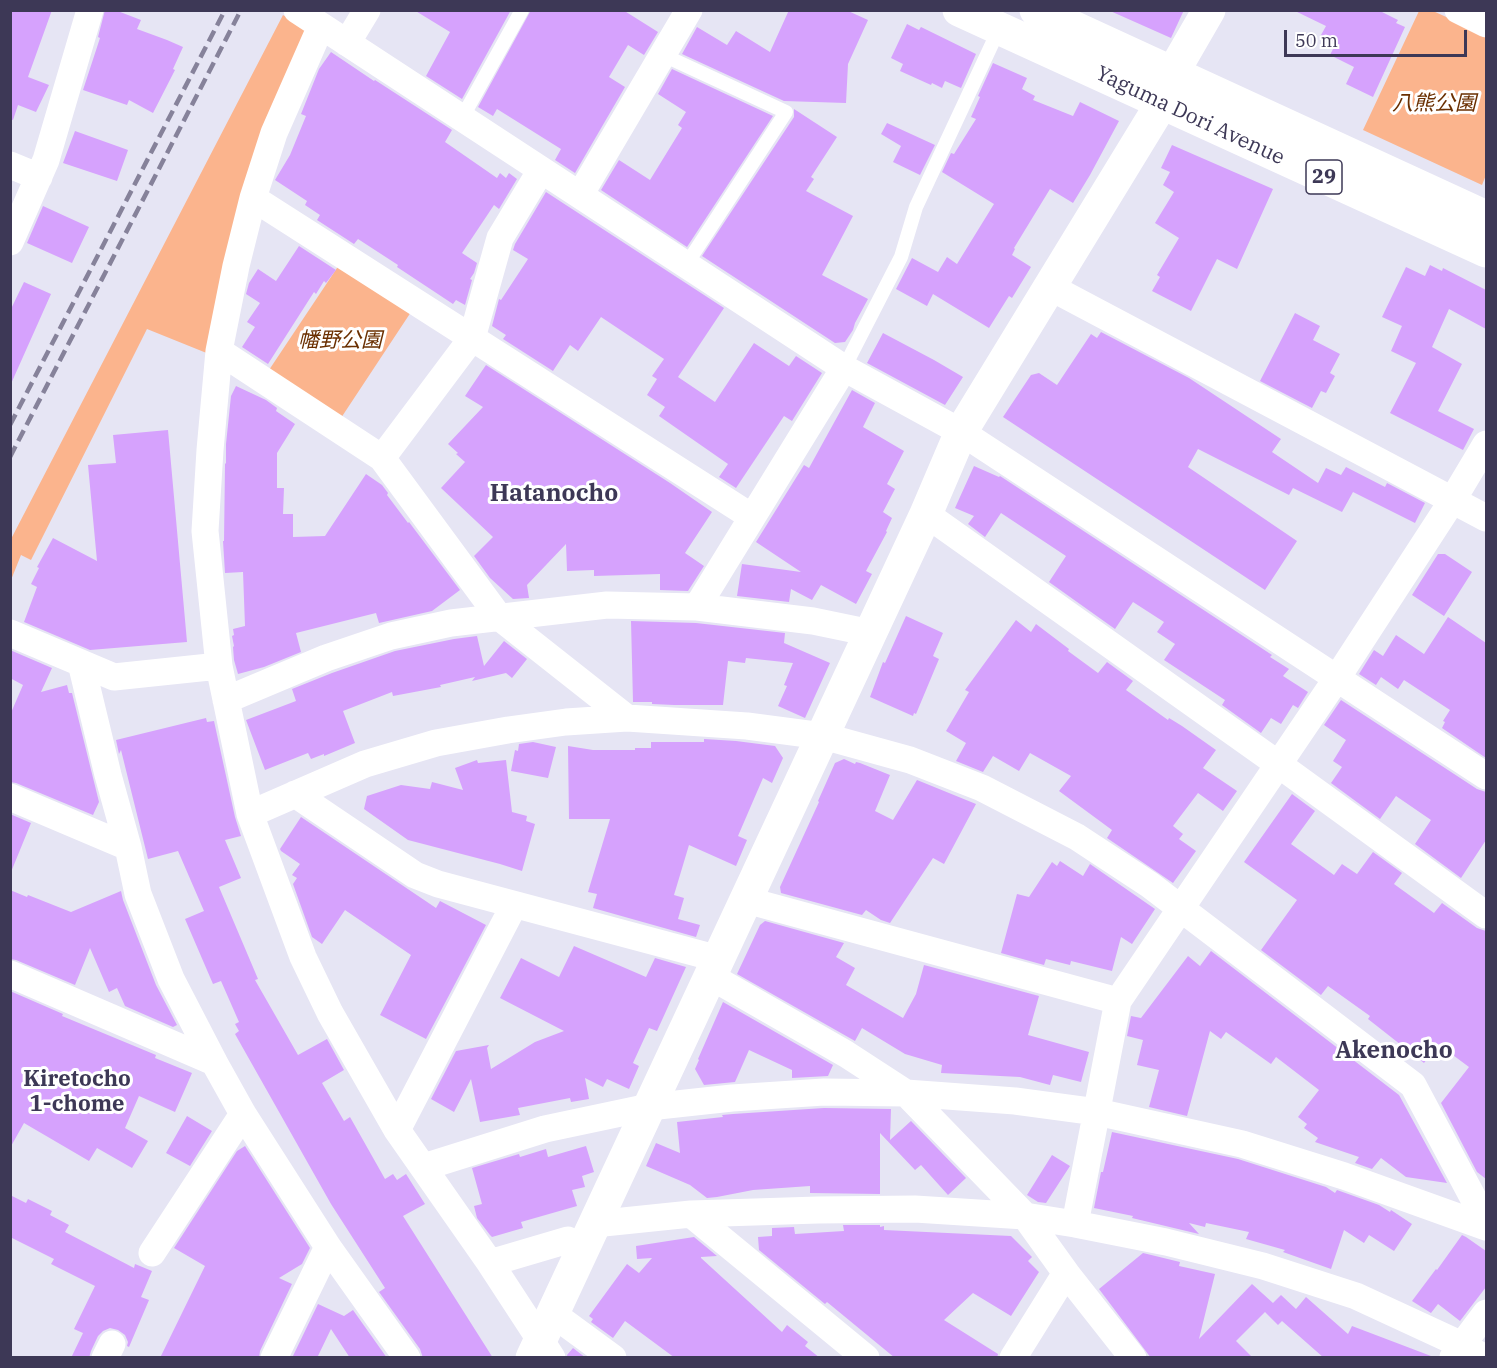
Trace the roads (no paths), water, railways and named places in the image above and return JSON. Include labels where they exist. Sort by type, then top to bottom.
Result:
[{"type":"street","points":[[10,242],[46,160],[90,10]]},
{"type":"street","points":[[297,10],[844,368],[961,432],[1486,776]]},
{"type":"street","points":[[347,43],[367,10]]},
{"type":"street","points":[[580,195],[689,10]]},
{"type":"street","name":"Yaguma Dori Avenue","points":[[959,10],[999,29],[1167,89],[1486,217]]},
{"type":"street","name":"Yaguma Dori Avenue","points":[[1036,10],[1167,89],[1486,251]]},
{"type":"street","points":[[544,1342],[589,1236],[871,633],[961,432],[1167,89],[1209,10]]},
{"type":"street","points":[[1458,10],[1486,24]]},
{"type":"street","points":[[321,26],[274,133],[253,198],[236,266],[219,351],[210,450],[205,531],[219,666],[250,814],[303,957],[330,1013],[398,1130],[544,1342],[613,1358]]},
{"type":"street","points":[[10,165],[39,177]]},
{"type":"street","points":[[382,458],[472,338],[500,238],[541,170]]},
{"type":"street","points":[[253,198],[752,517]]},
{"type":"street","points":[[1050,287],[1486,518]]},
{"type":"street","points":[[219,351],[382,458],[499,617],[627,718]]},
{"type":"street","points":[[698,607],[844,368]]},
{"type":"street","points":[[1075,1224],[1118,1001],[1336,678],[1452,501],[1486,444]]},
{"type":"street","points":[[926,514],[1486,915]]},
{"type":"street","points":[[226,699],[326,658],[391,636],[451,623],[607,605],[698,607],[813,621],[871,633]]},
{"type":"street","points":[[10,633],[114,677],[219,666]]},
{"type":"street","points":[[81,663],[138,894],[171,979],[243,1114],[328,1247],[407,1358]]},
{"type":"street","points":[[250,814],[365,764],[436,743],[566,722],[627,718],[747,726],[823,736],[910,760],[982,788],[1077,837],[1150,885],[1413,1085],[1486,1222]]},
{"type":"street","points":[[295,794],[415,875],[438,884],[715,967],[906,1093],[1025,1216],[1066,1273],[1133,1358]]},
{"type":"street","points":[[10,797],[128,846]]},
{"type":"street","points":[[746,900],[1118,1001]]},
{"type":"street","points":[[398,1130],[514,905]]},
{"type":"street","points":[[11,975],[214,1062]]},
{"type":"street","points":[[424,1167],[545,1129],[649,1107],[732,1098],[813,1093],[906,1093],[1015,1101],[1096,1112],[1242,1144],[1344,1176],[1486,1227]]},
{"type":"street","points":[[152,1253],[243,1114]]},
{"type":"street","points":[[490,1263],[568,1240],[691,1214],[915,1209],[1025,1216],[1075,1224],[1166,1242],[1263,1266],[1356,1296],[1467,1353],[1486,1313]]},
{"type":"street","points":[[691,1214],[866,1358]]},
{"type":"street","points":[[274,1358],[328,1247]]},
{"type":"street","points":[[1013,1358],[1066,1273]]},
{"type":"lane","points":[[462,118],[522,10]]},
{"type":"lane","points":[[844,368],[901,257],[916,207],[999,29]]},
{"type":"lane","points":[[663,55],[786,112],[686,265]]},
{"type":"railway","points":[[10,425],[225,10]]},
{"type":"railway","points":[[10,457],[241,10]]},
{"type":"district","name":"Hatanocho","points":[[554,494]]},
{"type":"district","name":"Akenocho","points":[[1394,1051]]},
{"type":"district","name":"Kiretocho 1-chome","points":[[77,1092]]},
{"type":"park label","name":"八熊公園","points":[[1434,104]]},
{"type":"park label","name":"幡野公園","points":[[340,341]]}]
